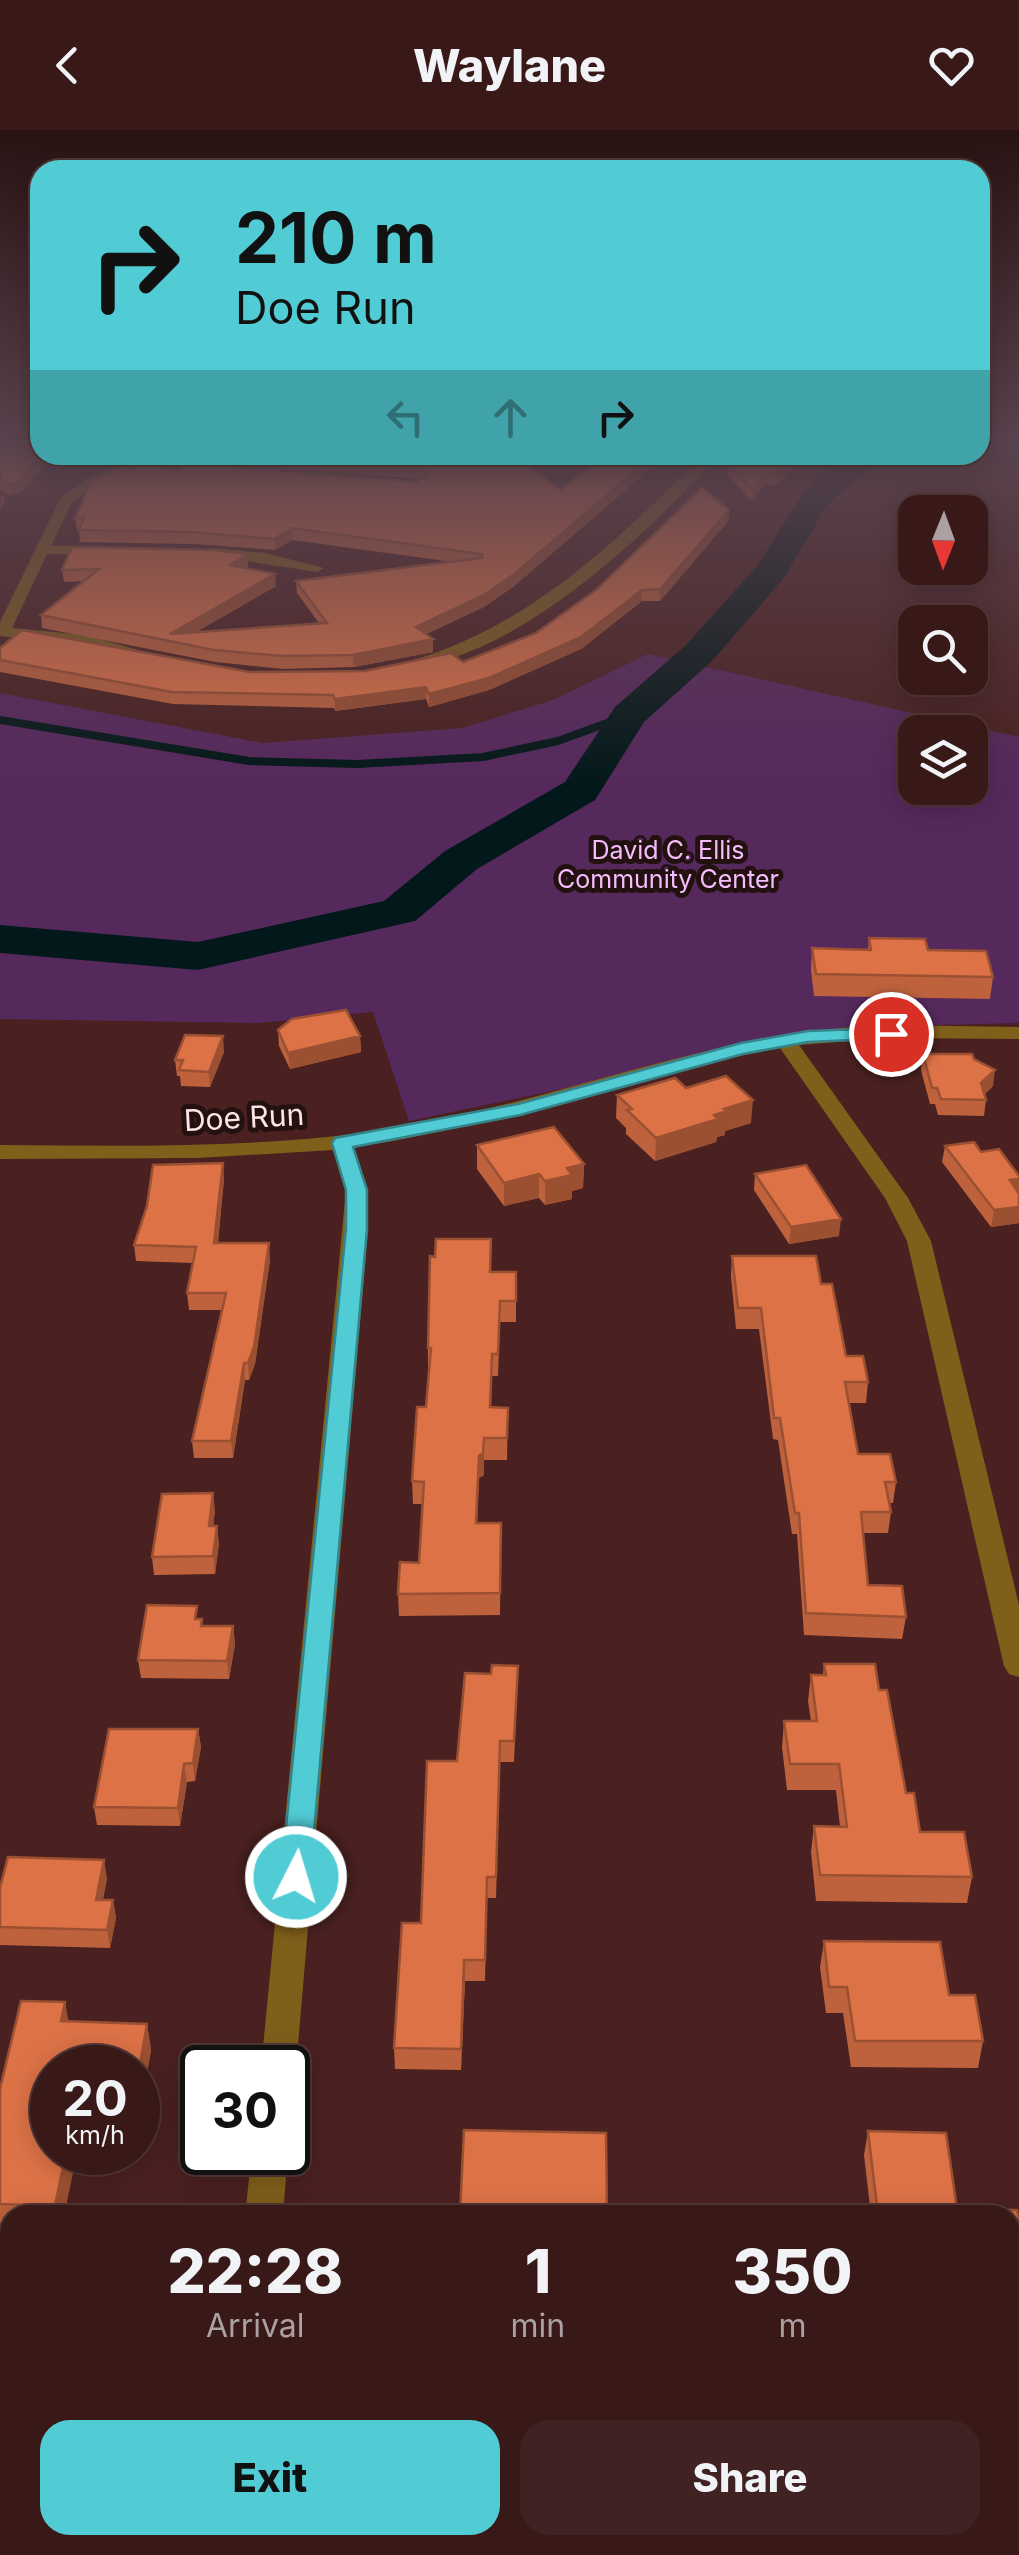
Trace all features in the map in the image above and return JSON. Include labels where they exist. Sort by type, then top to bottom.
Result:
[{"type":"street","points":[[39,558],[2,631],[85,640],[149,657]]},
{"type":"street","points":[[271,558],[317,568]]},
{"type":"street","points":[[406,666],[470,648],[512,627],[602,558]]},
{"type":"street","name":"Doe Run","points":[[0,1152],[231,1151],[342,1143],[520,1109],[703,1058],[786,1041],[832,1035],[1019,1033]]},
{"type":"street","points":[[786,1041],[896,1198],[919,1241],[1019,1666]]},
{"type":"street","points":[[280,2045],[356,1229],[357,1190],[342,1143]]},
{"type":"street","points":[[265,2205],[268,2175]]},
{"type":"green space","name":"David C. Ellis Community Center","points":[[648,654],[921,715],[898,715],[898,805],[988,805],[988,730],[1019,737],[1019,1023],[856,1027],[409,1121],[373,1012],[259,1023],[0,1019],[0,693],[263,743],[462,728],[553,700]]},
{"type":"building","points":[[67,558],[241,558],[230,565],[275,574],[170,634],[327,623],[296,581],[481,558],[533,558],[484,595],[416,627],[433,639],[353,655],[282,656],[214,650],[41,615],[99,569],[62,570]]},
{"type":"building","points":[[629,558],[687,558],[660,589],[642,590],[581,637],[489,678],[429,694],[426,687],[335,699],[333,695],[172,692],[0,660],[0,648],[22,630],[250,672],[365,671],[451,653],[463,662],[536,633],[596,590]]},
{"type":"building","points":[[869,938],[925,939],[928,950],[986,951],[993,977],[816,974],[812,948],[871,950]]},
{"type":"building","points":[[346,1010],[360,1036],[288,1053],[278,1030],[292,1019]]},
{"type":"building","points":[[185,1035],[223,1036],[209,1072],[179,1070],[183,1060],[175,1060]]},
{"type":"building","points":[[923,1054],[972,1054],[995,1070],[981,1083],[986,1100],[941,1099],[937,1088],[932,1088]]},
{"type":"building","points":[[726,1076],[753,1100],[724,1109],[727,1111],[714,1115],[718,1119],[656,1138],[617,1095],[675,1078],[686,1088]]},
{"type":"building","points":[[554,1127],[584,1164],[567,1168],[572,1175],[545,1181],[539,1174],[504,1183],[477,1145]]},
{"type":"building","points":[[974,1142],[981,1152],[999,1149],[1019,1176],[1010,1180],[1019,1194],[1019,1207],[994,1210],[945,1146]]},
{"type":"building","points":[[223,1163],[214,1243],[269,1243],[254,1347],[248,1363],[244,1363],[231,1441],[192,1441],[226,1293],[187,1293],[196,1247],[134,1245],[147,1206],[153,1165]]},
{"type":"building","points":[[806,1165],[841,1219],[791,1227],[755,1174]]},
{"type":"building","points":[[436,1239],[491,1239],[490,1272],[516,1272],[516,1301],[500,1301],[498,1354],[492,1354],[490,1407],[508,1408],[507,1438],[484,1438],[483,1453],[479,1456],[476,1523],[501,1523],[500,1593],[398,1594],[400,1562],[419,1563],[424,1482],[412,1481],[417,1407],[426,1407],[431,1348],[430,1256],[435,1257]]},
{"type":"building","points":[[732,1256],[816,1256],[821,1284],[832,1284],[846,1356],[863,1356],[868,1382],[845,1382],[858,1454],[890,1454],[896,1482],[885,1482],[891,1512],[861,1512],[868,1585],[902,1586],[906,1617],[806,1613],[799,1513],[795,1513],[780,1418],[774,1418],[761,1308],[738,1308]]},
{"type":"building","points":[[213,1493],[209,1526],[217,1526],[213,1556],[152,1557],[162,1494]]},
{"type":"building","points":[[147,1605],[197,1606],[195,1619],[202,1619],[201,1626],[233,1626],[227,1661],[138,1660]]},
{"type":"building","points":[[824,1664],[875,1664],[879,1690],[887,1690],[906,1793],[914,1793],[920,1832],[964,1832],[972,1877],[820,1875],[814,1826],[847,1827],[839,1764],[790,1764],[784,1721],[817,1721],[811,1675],[826,1675]]},
{"type":"building","points":[[492,1665],[518,1666],[514,1741],[500,1741],[496,1877],[487,1877],[485,1960],[464,1960],[461,2049],[394,2048],[402,1923],[421,1923],[427,1761],[457,1761],[465,1673],[491,1674]]},
{"type":"building","points":[[109,1729],[198,1729],[193,1763],[184,1764],[178,1808],[94,1807]]},
{"type":"building","points":[[8,1857],[104,1860],[96,1900],[113,1900],[107,1930],[0,1927],[0,1888]]},
{"type":"building","points":[[824,1941],[940,1942],[949,1995],[975,1995],[983,2041],[855,2041],[847,1987],[829,1987]]},
{"type":"building","points":[[21,2001],[65,2002],[61,2021],[147,2024],[143,2045],[30,2045],[30,2175],[61,2175],[55,2205],[0,2204],[0,2089]]},
{"type":"building","points":[[464,2130],[606,2133],[607,2205],[460,2205]]},
{"type":"building","points":[[868,2131],[946,2133],[956,2205],[877,2205]]},
{"type":"waterway","points":[[0,939],[198,956],[399,911],[461,860],[580,791],[629,715],[699,653],[779,558]]},
{"type":"waterway","points":[[0,720],[249,761],[357,764],[483,757],[558,741],[629,715]]},
{"type":"route","points":[[296,1877],[356,1229],[357,1190],[342,1143],[520,1109],[741,1049],[808,1037],[891,1034]]}]
